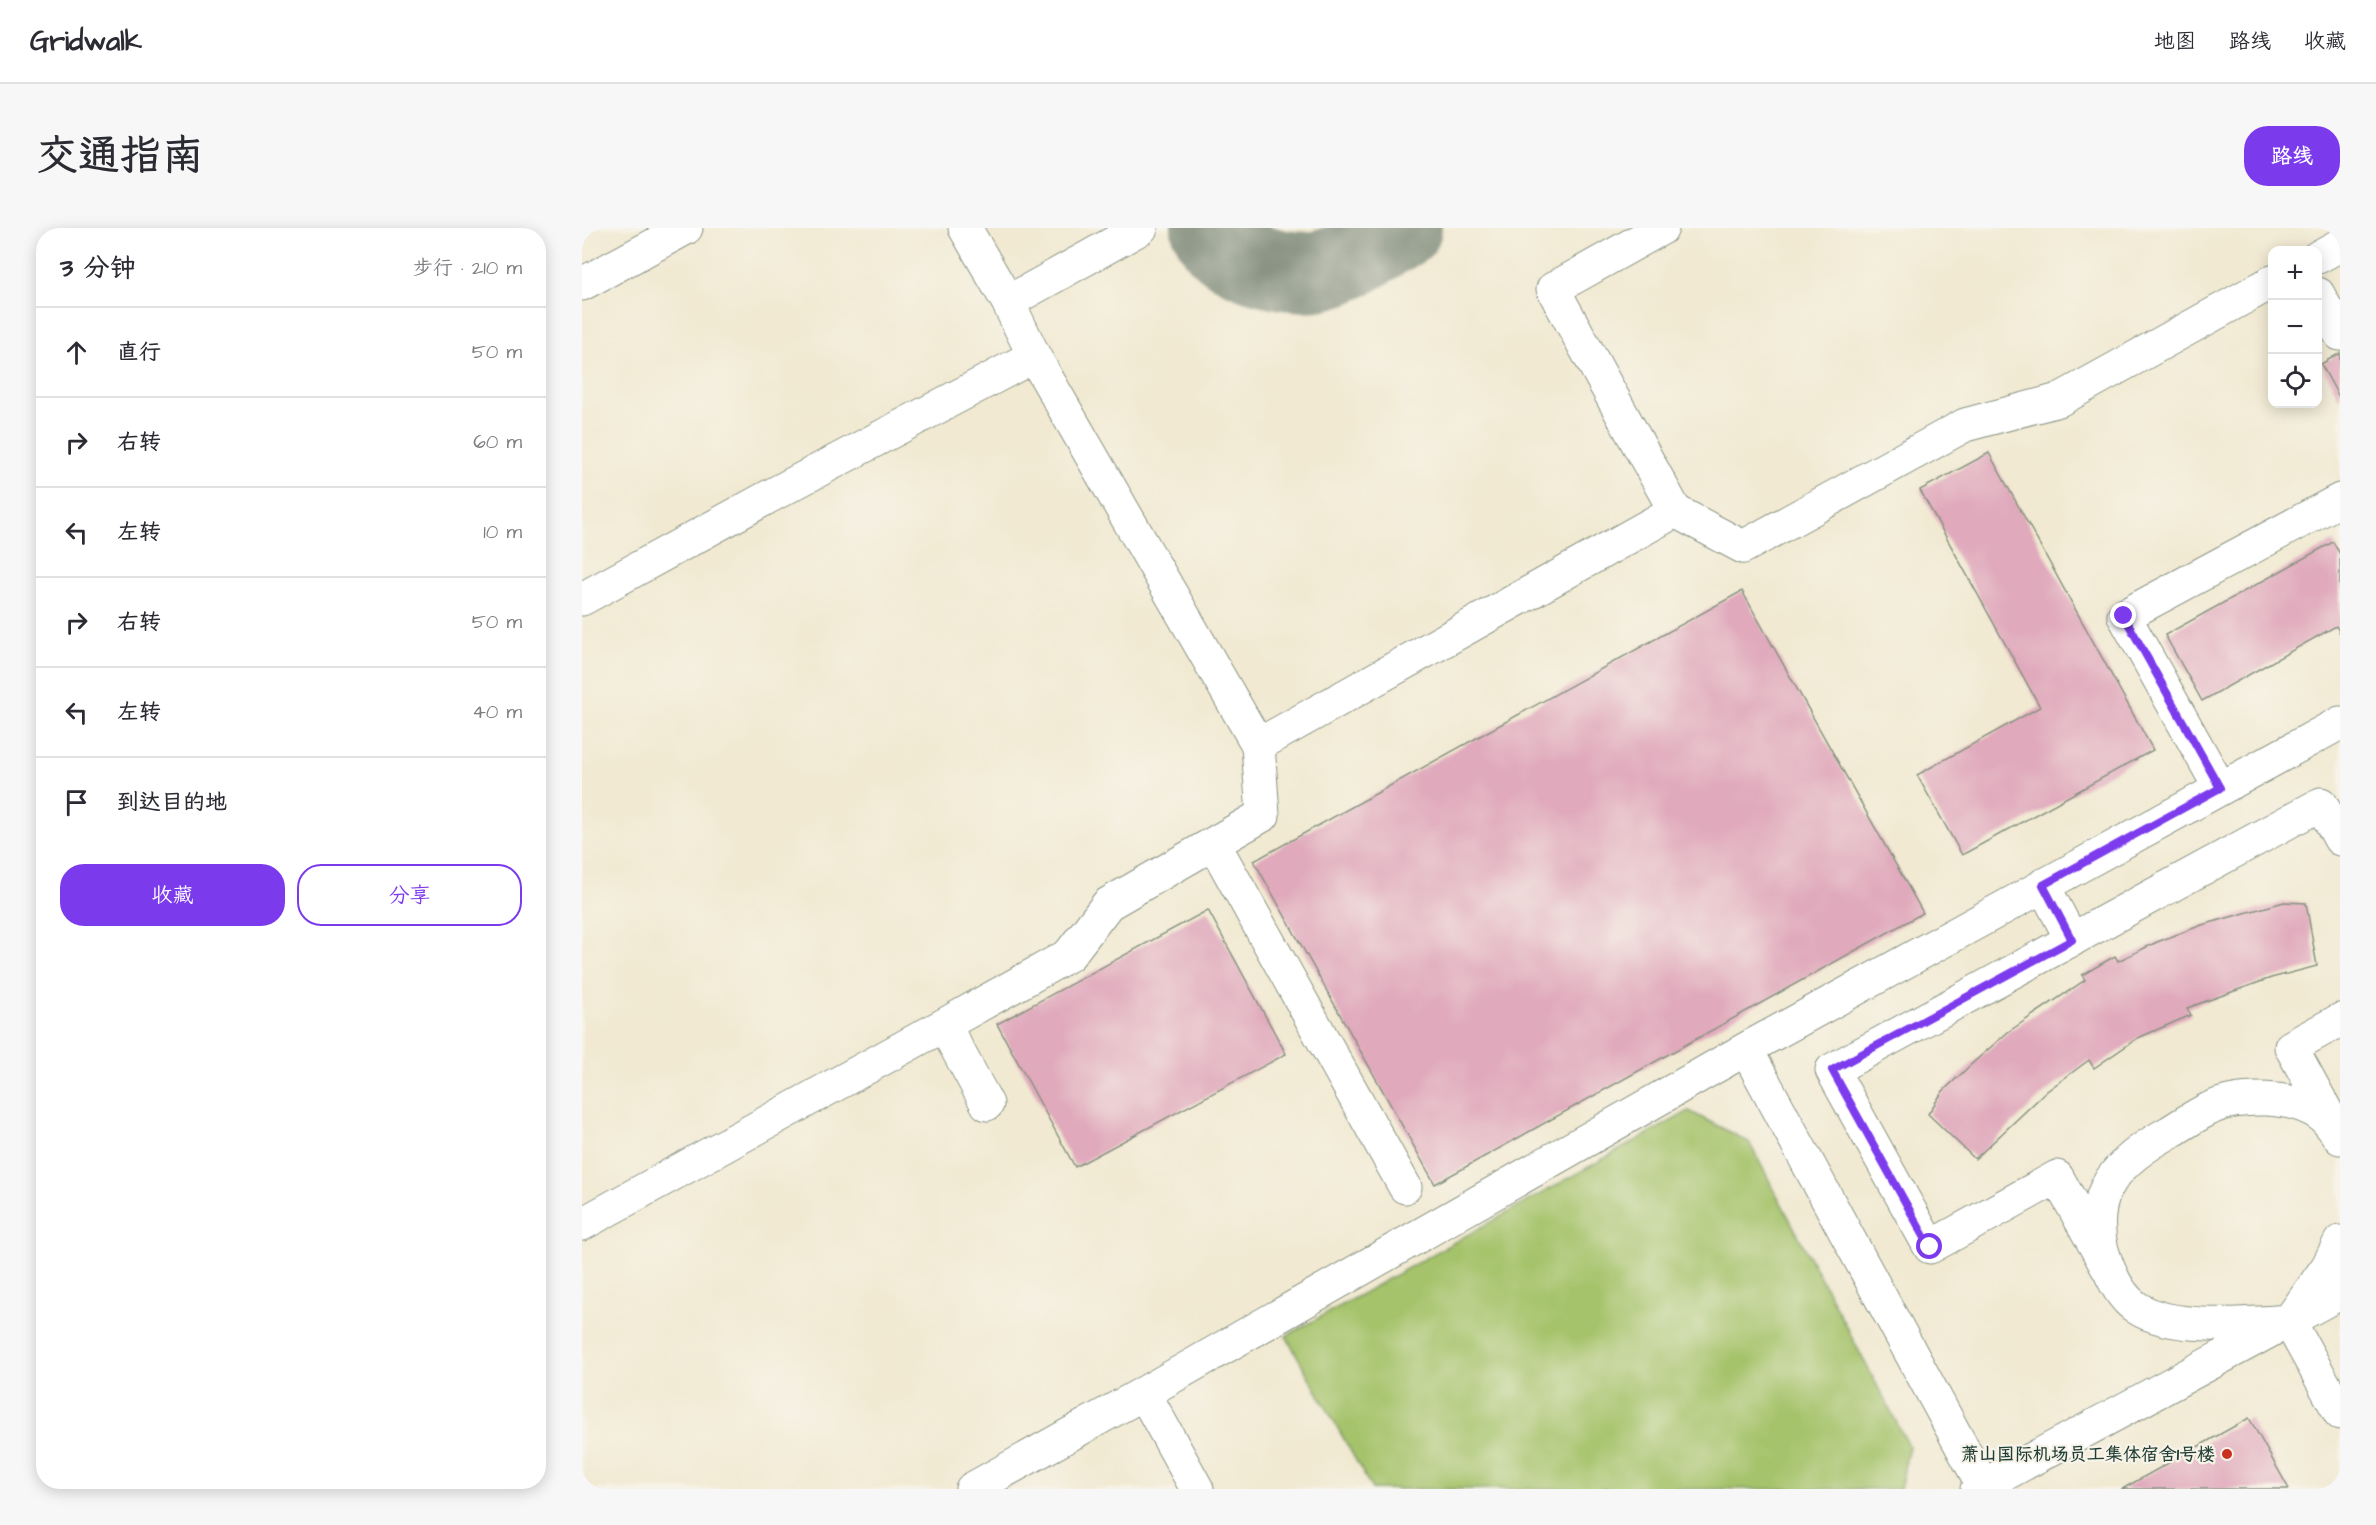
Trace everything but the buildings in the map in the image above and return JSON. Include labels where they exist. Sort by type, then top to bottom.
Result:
[{"type":"street","points":[[582,284],[686,228]]},
{"type":"street","points":[[582,1224],[1069,954],[1108,904],[1263,816],[1258,745],[1034,356],[1008,302],[965,228]]},
{"type":"street","points":[[1008,302],[1141,228]]},
{"type":"street","points":[[1662,228],[1553,289],[1675,511],[1743,546],[1965,425],[2059,400],[2268,284]]},
{"type":"street","points":[[2322,255],[2340,245]]},
{"type":"street","points":[[2321,300],[2340,334]]},
{"type":"street","points":[[582,599],[1034,356]]},
{"type":"street","points":[[2220,788],[2124,616],[2340,500]]},
{"type":"street","points":[[1258,745],[1675,511]]},
{"type":"street","points":[[972,1489],[1746,1049],[2340,723]]},
{"type":"street","points":[[2289,1321],[2241,1324],[2200,1323],[2162,1317],[2137,1308],[2121,1290],[2057,1177],[1930,1247],[1832,1070],[2321,804],[2340,839]]},
{"type":"street","points":[[1214,844],[1405,1187]]},
{"type":"street","points":[[2043,885],[2072,940]]},
{"type":"street","points":[[2340,1020],[2291,1047],[2340,1137]]},
{"type":"street","points":[[944,1025],[987,1104]]},
{"type":"street","points":[[1746,1049],[1980,1487],[2340,1293]]},
{"type":"street","points":[[2107,1267],[2098,1234],[2100,1206],[2110,1180],[2141,1148],[2211,1108],[2253,1098],[2291,1102],[2324,1117],[2340,1137]]},
{"type":"street","points":[[2289,1321],[2328,1266],[2340,1242]]},
{"type":"street","points":[[2289,1321],[2340,1413]]},
{"type":"street","points":[[1144,1393],[1197,1489]]},
{"type":"green space","points":[[1689,1111],[1749,1142],[1909,1446],[1900,1489],[1372,1489],[1286,1336]]},
{"type":"taxiway","points":[[1211,228],[1221,244],[1230,251],[1268,267],[1296,271],[1321,270],[1342,263],[1402,228]]},
{"type":"place","name":"萧山国际机场员工集体宿舍1号楼","points":[[2227,1454]]},
{"type":"route","points":[[1930,1247],[1832,1070],[2072,940],[2043,885],[2220,788],[2124,616]]}]
